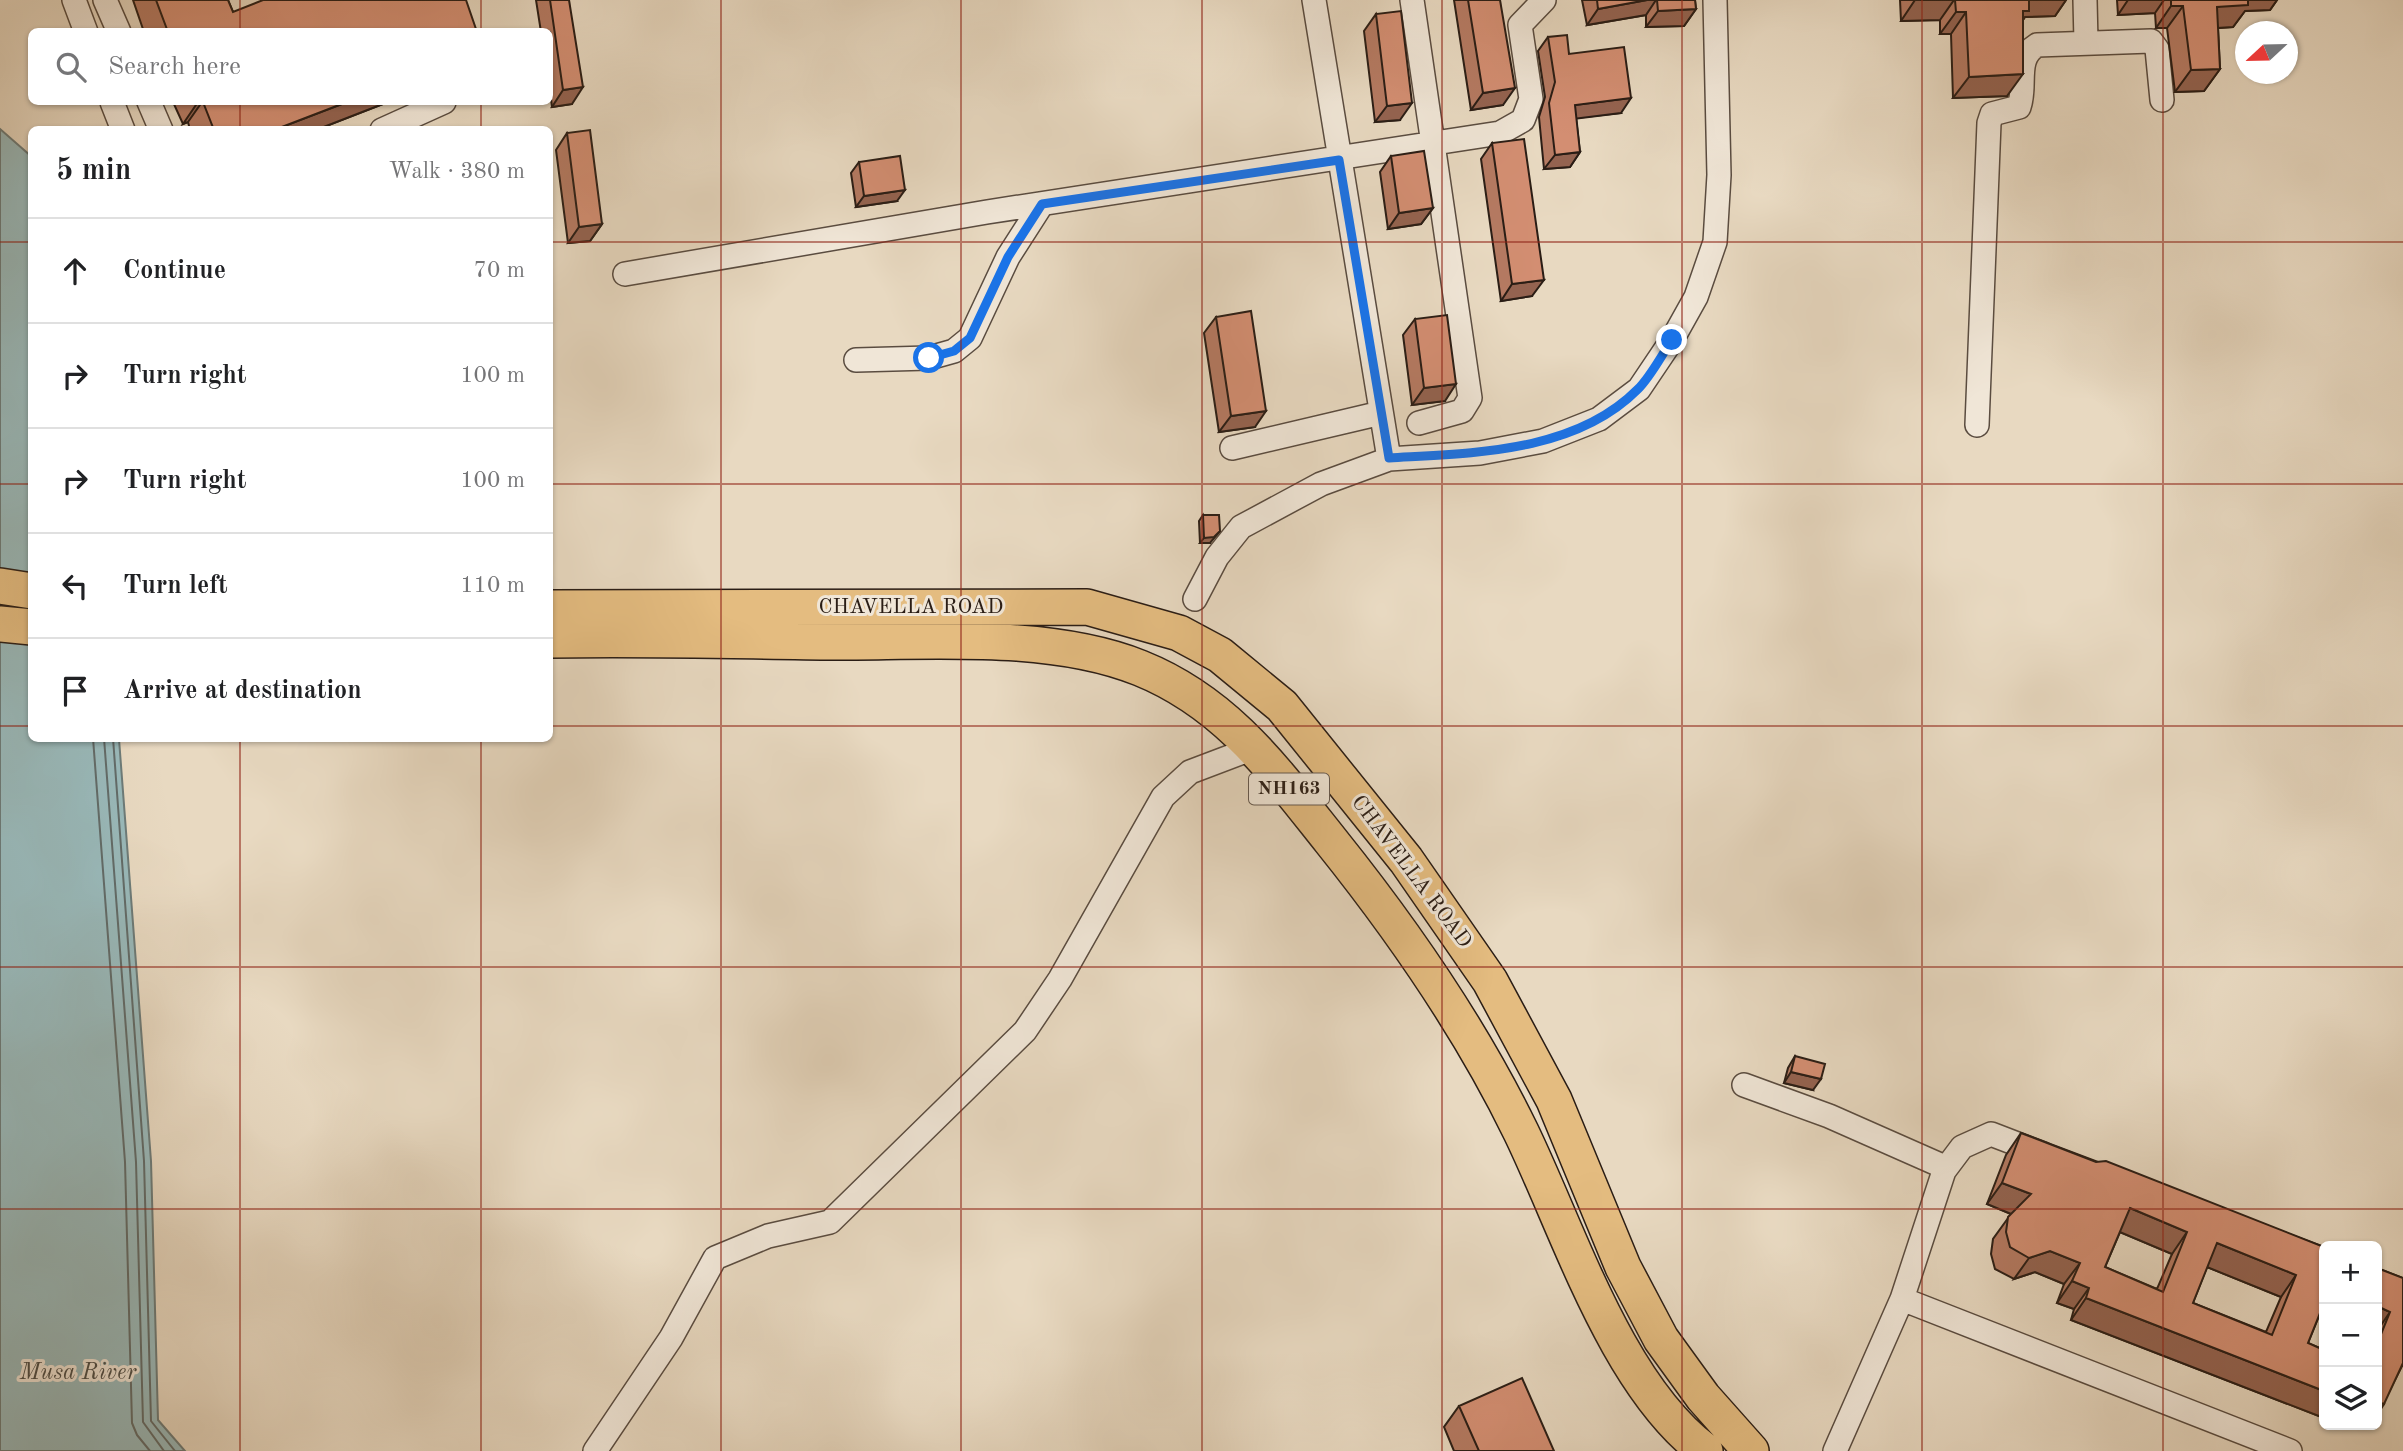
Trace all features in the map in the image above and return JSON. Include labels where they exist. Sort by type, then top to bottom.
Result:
[{"type":"highway","points":[[0,586],[28,590]]},
{"type":"highway","name":"CHAVELLA ROAD","points":[[553,607],[1087,607],[1179,633],[1220,655],[1282,706],[1406,860],[1490,981],[1554,1100],[1623,1267],[1661,1339],[1703,1397],[1751,1451]]},
{"type":"highway","points":[[0,624],[28,627]]},
{"type":"highway","name":"CHAVELLA ROAD","points":[[553,640],[1001,640],[1093,655],[1136,666],[1199,700],[1256,747],[1376,896],[1458,1014],[1520,1130],[1595,1294],[1634,1369],[1687,1444]]},
{"type":"street","points":[[74,0],[84,28]]},
{"type":"street","points":[[105,0],[117,28]]},
{"type":"street","points":[[1314,0],[1389,458]]},
{"type":"street","points":[[1412,0],[1470,398],[1462,411],[1419,423]]},
{"type":"street","points":[[625,274],[1042,204],[1500,134],[1523,120],[1531,99],[1515,0]]},
{"type":"street","points":[[1520,25],[1544,0]]},
{"type":"street","points":[[1195,598],[1217,557],[1241,527],[1321,484],[1389,458],[1480,453],[1543,441],[1599,419],[1639,389],[1672,340],[1696,297],[1715,242],[1719,175],[1715,0]]},
{"type":"street","points":[[2085,0],[2086,42]]},
{"type":"street","points":[[1977,425],[1989,122],[1992,114],[2019,107],[2022,97],[2023,58],[2027,51],[2037,45],[2151,41],[2157,49],[2162,100]]},
{"type":"street","points":[[113,105],[121,126]]},
{"type":"street","points":[[150,105],[159,126]]},
{"type":"street","points":[[391,126],[437,105]]},
{"type":"street","points":[[856,360],[929,358],[954,351],[970,338],[1008,257],[1042,204]]},
{"type":"street","points":[[1232,449],[1381,412]]},
{"type":"street","points":[[594,1451],[671,1338],[715,1258],[768,1236],[830,1222],[1026,1031],[1060,979],[1163,797],[1190,772],[1256,747]]},
{"type":"street","points":[[1744,1085],[1829,1116],[1941,1165],[1944,1171]]},
{"type":"street","points":[[1835,1451],[1902,1299],[1944,1171],[1962,1147],[1991,1135],[2062,1161]]},
{"type":"street","points":[[1902,1299],[2290,1451]]},
{"type":"street","points":[[1687,1444],[1703,1397]]},
{"type":"water","name":"Musa River","points":[[0,129],[28,154],[28,742],[119,742],[151,1161],[158,1420],[185,1451],[0,1451]]},
{"type":"building","points":[[156,0],[228,0],[233,12],[263,0],[466,0],[476,28],[166,28]]},
{"type":"building","points":[[550,0],[569,0],[583,87],[563,90]]},
{"type":"building","points":[[1468,0],[1500,0],[1515,88],[1483,93]]},
{"type":"building","points":[[1597,0],[1647,0],[1598,9]]},
{"type":"building","points":[[1657,0],[1695,0],[1696,9],[1658,11]]},
{"type":"building","points":[[1955,0],[2029,0],[2029,11],[2023,11],[2023,74],[1969,77],[1966,12],[1956,12]]},
{"type":"building","points":[[2171,0],[2248,0],[2248,5],[2217,7],[2220,69],[2191,70],[2183,6],[2171,6]]},
{"type":"building","points":[[1401,11],[1412,103],[1387,106],[1376,14]]},
{"type":"building","points":[[1567,35],[1569,54],[1624,47],[1631,98],[1575,105],[1580,152],[1555,155],[1549,103],[1555,82],[1548,37]]},
{"type":"building","points":[[204,105],[339,105],[284,126],[212,126]]},
{"type":"building","points":[[590,130],[602,224],[579,227],[567,133]]},
{"type":"building","points":[[1524,139],[1544,280],[1512,284],[1492,143]]},
{"type":"building","points":[[1424,151],[1433,208],[1399,213],[1391,156]]},
{"type":"building","points":[[900,156],[905,190],[864,196],[859,162]]},
{"type":"building","points":[[1251,311],[1266,411],[1231,416],[1216,317]]},
{"type":"building","points":[[1447,315],[1456,384],[1424,388],[1415,319]]},
{"type":"building","points":[[1203,515],[1219,515],[1220,531],[1214,537],[1204,538]]},
{"type":"building","points":[[1795,1056],[1825,1064],[1821,1079],[1791,1072]]},
{"type":"building","points":[[2021,1133],[2096,1162],[2106,1161],[2319,1245],[2319,1316],[2308,1343],[2319,1348],[2319,1389],[2086,1298],[2089,1288],[2072,1281],[2080,1263],[2050,1251],[2029,1258],[2010,1247],[2006,1232],[2008,1217],[2031,1194],[2002,1183]],"holes":[[[2130,1208],[2187,1232],[2163,1292],[2105,1267]],[[2217,1243],[2296,1275],[2272,1335],[2193,1303]]]},
{"type":"building","points":[[2382,1270],[2403,1278],[2403,1363],[2384,1404],[2382,1332],[2390,1312],[2382,1308]]},
{"type":"building","points":[[1522,1378],[1554,1451],[1479,1451],[1459,1406]]},
{"type":"route","points":[[929,358],[954,351],[970,338],[1008,257],[1042,204],[1339,160],[1389,458],[1480,453],[1543,441],[1599,419],[1639,389],[1672,340]]}]
